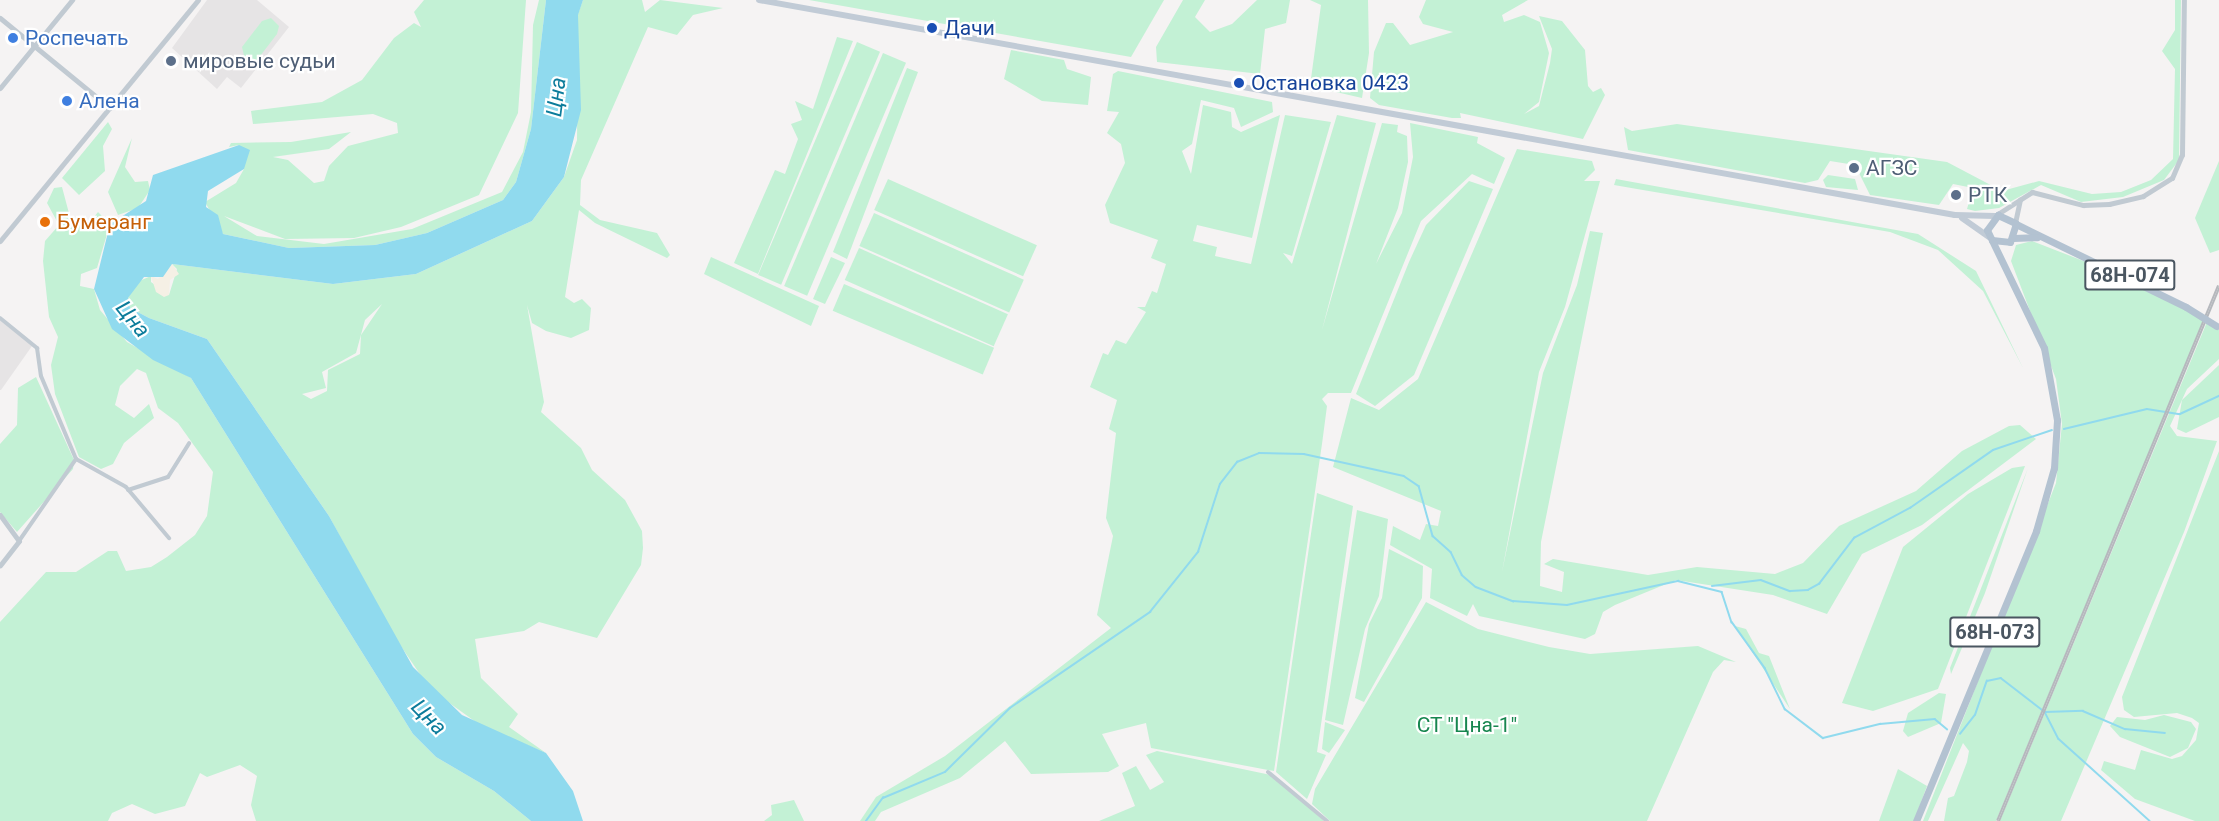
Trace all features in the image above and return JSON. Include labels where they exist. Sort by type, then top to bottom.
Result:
[{"type":"main road","name":"68Н-073","points":[[759,0],[1955,215],[2005,214],[2016,223]]},
{"type":"main road","name":"68Н-073","points":[[1917,821],[2041,518],[2057,438],[2057,420],[2044,348],[2007,265],[1990,238],[1955,215]]},
{"type":"main road","points":[[1995,216],[1988,225],[1990,238],[2012,240]]},
{"type":"main road","points":[[2007,265],[2016,223]]},
{"type":"main road","name":"68Н-074","points":[[2016,223],[2186,307],[2218,327]]},
{"type":"main road","name":"68Н-074","points":[[2012,240],[2046,238]]},
{"type":"street","points":[[0,88],[72,0]]},
{"type":"street","points":[[0,241],[198,0]]},
{"type":"street","points":[[1995,216],[2021,198],[2040,190],[2083,205],[2113,204],[2149,194],[2176,174],[2182,155],[2184,0]]},
{"type":"street","points":[[0,18],[110,108]]},
{"type":"street","points":[[2016,223],[2021,198]]},
{"type":"street","points":[[0,318],[37,348],[41,376],[76,459],[128,490],[169,538]]},
{"type":"street","points":[[128,490],[168,477],[189,443]]},
{"type":"street","points":[[0,565],[76,459]]},
{"type":"street","points":[[0,515],[19,541]]},
{"type":"street","points":[[1268,772],[1327,821]]},
{"type":"shaded area","points":[[207,0],[257,0],[289,27],[241,88],[227,77],[217,89],[172,48]]},
{"type":"shaded area","points":[[0,320],[32,346],[1,390],[0,390]]},
{"type":"green space","points":[[424,0],[526,0],[518,113],[479,195],[401,227],[354,238],[285,239],[224,216],[257,236],[324,244],[412,229],[502,192],[523,152],[531,112],[533,25],[539,0],[546,0],[531,129],[516,182],[503,200],[427,233],[375,245],[289,248],[223,234],[205,202],[236,183],[244,169],[239,145],[229,147],[231,143],[291,142],[351,132],[329,149],[273,157],[288,160],[314,183],[324,181],[329,166],[348,146],[398,133],[397,123],[373,114],[253,124],[251,111],[322,102],[362,80],[394,38],[414,23],[421,27],[414,12]]},
{"type":"green space","points":[[583,0],[642,0],[645,12],[660,0],[723,8],[693,15],[677,35],[648,27],[581,180],[580,205],[600,220],[657,233],[670,255],[667,258],[595,223],[579,210],[565,297],[574,303],[582,299],[591,308],[589,330],[571,338],[546,331],[532,323],[527,305],[544,402],[541,412],[581,448],[592,470],[625,500],[642,531],[643,548],[641,565],[597,638],[539,622],[524,631],[475,639],[481,678],[518,714],[509,727],[546,753],[480,725],[430,689],[394,636],[329,516],[207,339],[149,318],[130,308],[128,298],[137,282],[151,276],[151,282],[169,295],[177,269],[172,264],[333,284],[416,274],[532,221],[564,177],[577,140],[578,14]],"holes":[[[382,304],[361,335],[360,354],[328,370],[327,391],[311,399],[302,394],[326,388],[322,372],[356,353],[365,320]]]},
{"type":"green space","points":[[809,0],[1164,0],[1131,57]]},
{"type":"green space","points":[[1183,0],[1205,0],[1195,17],[1210,32],[1232,24],[1257,0],[1290,0],[1286,23],[1265,29],[1260,74],[1157,62],[1156,47]]},
{"type":"green space","points":[[1310,0],[1368,0],[1369,53],[1362,98],[1310,86],[1321,5]]},
{"type":"green space","points":[[1426,0],[1528,0],[1502,15],[1504,22],[1524,15],[1540,22],[1549,53],[1539,102],[1524,114],[1539,106],[1550,63],[1552,49],[1539,16],[1562,21],[1585,50],[1588,86],[1593,92],[1601,88],[1605,95],[1583,139],[1460,113],[1461,118],[1452,118],[1379,105],[1370,98],[1374,52],[1386,23],[1393,23],[1410,45],[1453,32],[1423,24],[1419,17]]},
{"type":"green space","points":[[2175,0],[2181,0],[2179,160],[2164,180],[2123,197],[2081,202],[2041,185],[1999,208],[1975,211],[1967,209],[1973,188],[1953,184],[1939,205],[1870,195],[1855,165],[1830,161],[1818,180],[1805,183],[1628,150],[1624,127],[1632,131],[1677,124],[1947,162],[2002,191],[2039,181],[2092,194],[2121,192],[2151,180],[2173,159],[2175,69],[2162,51],[2175,30]]},
{"type":"green space","points":[[271,18],[279,26],[277,34],[257,60],[245,60],[242,47],[262,21]]},
{"type":"green space","points":[[837,37],[853,41],[758,274],[734,263],[775,170],[785,174],[798,139],[791,124],[802,120],[795,101],[813,109]]},
{"type":"green space","points":[[857,42],[880,52],[781,285],[758,275]]},
{"type":"green space","points":[[1011,50],[1064,60],[1067,69],[1091,77],[1088,105],[1042,101],[1004,79]]},
{"type":"green space","points":[[883,53],[906,63],[807,296],[784,286]]},
{"type":"green space","points":[[907,68],[918,72],[847,259],[833,252]]},
{"type":"green space","points":[[1118,71],[1272,102],[1273,112],[1241,127],[1234,108],[1201,100],[1192,144],[1182,151],[1191,174],[1203,105],[1231,112],[1232,127],[1241,132],[1280,115],[1252,238],[1197,225],[1193,241],[1217,247],[1215,256],[1251,264],[1285,115],[1331,122],[1292,256],[1283,253],[1292,264],[1337,115],[1376,123],[1322,330],[1382,123],[1398,125],[1397,132],[1407,136],[1408,162],[1398,208],[1376,264],[1402,213],[1413,157],[1410,123],[1478,137],[1477,143],[1505,158],[1494,184],[1472,174],[1421,221],[1351,393],[1328,393],[1322,399],[1327,406],[1274,771],[1151,748],[1146,723],[1102,734],[1119,766],[1108,772],[1031,774],[1005,741],[960,778],[881,812],[875,821],[860,821],[876,797],[945,756],[1111,628],[1097,615],[1113,536],[1106,518],[1116,433],[1109,429],[1117,400],[1090,387],[1103,353],[1108,355],[1116,340],[1126,344],[1146,312],[1137,307],[1145,307],[1152,291],[1157,293],[1166,264],[1151,258],[1158,240],[1110,223],[1105,205],[1125,163],[1121,144],[1107,133],[1119,112],[1107,111],[1113,74]]},
{"type":"green space","points":[[108,122],[112,129],[103,146],[105,171],[79,195],[62,178]]},
{"type":"green space","points":[[132,138],[125,167],[135,182],[148,181],[150,190],[138,208],[118,215],[108,192]]},
{"type":"green space","points":[[1517,149],[1592,161],[1595,170],[1584,181],[1600,181],[1565,307],[1539,372],[1502,572],[1543,373],[1577,285],[1590,231],[1603,233],[1541,542],[1540,586],[1562,592],[1564,572],[1544,564],[1553,559],[1648,575],[1697,567],[1775,574],[1803,563],[1839,526],[1916,491],[1962,451],[2009,426],[2020,425],[2036,439],[1922,525],[1862,554],[1827,614],[1773,595],[1676,580],[1603,612],[1595,634],[1585,639],[1479,616],[1473,604],[1467,616],[1430,598],[1432,569],[1390,545],[1393,526],[1420,540],[1426,524],[1438,526],[1441,511],[1333,467],[1351,398],[1379,410],[1418,379]]},
{"type":"green space","points":[[2219,161],[2219,250],[2210,253],[2195,218]]},
{"type":"green space","points":[[1828,175],[1855,179],[1858,190],[1826,187],[1823,180]]},
{"type":"green space","points":[[888,179],[1037,245],[1023,276],[874,210]]},
{"type":"green space","points":[[1616,179],[1918,234],[1976,271],[2023,368],[1983,291],[1938,250],[1890,232],[1614,185]]},
{"type":"green space","points":[[1469,181],[1493,189],[1414,375],[1375,406],[1356,394],[1409,262],[1426,225]]},
{"type":"green space","points":[[62,187],[70,217],[90,222],[98,212],[110,224],[97,268],[81,274],[80,286],[94,289],[100,310],[127,342],[191,378],[413,734],[436,757],[494,791],[531,821],[256,821],[251,805],[257,776],[240,765],[207,777],[200,773],[185,806],[155,814],[132,804],[112,813],[108,821],[0,821],[0,622],[46,572],[76,572],[108,551],[117,551],[126,571],[151,567],[167,557],[195,535],[207,516],[213,472],[178,423],[158,408],[146,373],[137,369],[120,386],[115,405],[134,418],[149,404],[154,418],[124,443],[113,464],[101,469],[79,457],[55,394],[51,365],[58,337],[49,317],[43,261],[45,241],[59,225],[47,203],[54,188]]},
{"type":"green space","points":[[874,213],[1024,280],[1009,313],[859,246]]},
{"type":"green space","points":[[2032,241],[2117,274],[2204,320],[1996,821],[1944,821],[1948,798],[1954,796],[1967,762],[1969,751],[1963,743],[1928,821],[1923,821],[2056,483],[2062,424],[2056,379],[2011,261],[2016,245]]},
{"type":"green space","points":[[859,248],[1008,314],[994,346],[845,280]]},
{"type":"green space","points":[[711,257],[819,306],[811,326],[704,274]]},
{"type":"green space","points":[[831,257],[845,263],[825,304],[813,299]]},
{"type":"green space","points":[[844,284],[994,348],[983,374],[833,311]]},
{"type":"green space","points":[[2207,322],[2219,330],[2219,359],[2187,389],[2170,426],[2177,436],[2217,441],[2184,532],[2061,821],[2000,821]]},
{"type":"green space","points":[[2219,365],[2219,417],[2186,433],[2177,429],[2182,400]]},
{"type":"green space","points":[[36,377],[74,460],[73,469],[17,532],[0,512],[0,444],[17,425],[18,388]]},
{"type":"green space","points":[[2219,451],[2219,821],[2195,821],[2135,799],[2101,770],[2104,761],[2135,770],[2141,750],[2172,759],[2182,756],[2196,740],[2199,723],[2192,718],[2177,713],[2134,717],[2124,710],[2122,697]]},
{"type":"green space","points":[[2025,466],[1938,689],[1873,711],[1842,703],[1903,547],[1968,494],[2012,468]]},
{"type":"green space","points":[[2028,468],[1985,593],[1951,674],[1950,668]]},
{"type":"green space","points":[[1317,493],[1353,506],[1317,752],[1326,755],[1307,799],[1276,772]]},
{"type":"green space","points":[[1357,510],[1388,519],[1379,596],[1365,629],[1343,725],[1325,720]]},
{"type":"green space","points":[[1389,549],[1423,566],[1422,598],[1364,702],[1355,698],[1369,624],[1382,598]]},
{"type":"green space","name":"СТ \"Цна-1\"","points":[[1426,602],[1478,629],[1549,647],[1590,654],[1698,646],[1736,662],[1724,660],[1713,672],[1647,821],[1330,821],[1312,804],[1315,789]]},
{"type":"green space","points":[[1735,626],[1746,629],[1759,653],[1769,656],[1790,709]]},
{"type":"green space","points":[[1939,693],[1946,694],[1941,723],[1908,737],[1903,731],[1908,713]]},
{"type":"green space","points":[[2164,715],[2191,722],[2196,729],[2188,748],[2170,757],[2120,737],[2110,726],[2117,717],[2145,720]]},
{"type":"green space","points":[[1325,722],[1345,730],[1329,753],[1322,749]]},
{"type":"green space","points":[[1157,751],[1275,776],[1324,821],[1099,821],[1135,806],[1122,773],[1136,766],[1150,790],[1164,782],[1146,755]]},
{"type":"green space","points":[[1898,769],[1927,786],[1914,821],[1879,821]]},
{"type":"green space","points":[[794,800],[804,821],[764,821],[772,815],[771,805]]},
{"type":"sand","points":[[172,264],[179,274],[170,280],[169,295],[164,297],[156,292],[151,276],[158,279]]},
{"type":"water","name":"Цна","points":[[546,0],[583,0],[578,15],[581,110],[564,177],[532,221],[416,274],[333,284],[172,264],[163,277],[144,277],[128,298],[130,308],[149,318],[207,339],[329,516],[413,667],[462,715],[546,753],[573,791],[583,821],[531,821],[494,791],[436,757],[413,734],[191,378],[153,360],[112,329],[94,289],[110,224],[146,201],[153,175],[239,145],[250,150],[244,169],[208,191],[206,207],[218,215],[223,234],[289,248],[375,245],[427,233],[503,200],[516,182],[531,129]]},
{"type":"waterway","points":[[2064,429],[2147,409],[2180,414],[2219,396]]},
{"type":"waterway","points":[[1712,586],[1761,580],[1790,591],[1808,590],[1819,584],[1854,538],[1910,508],[1993,450],[2052,430]]},
{"type":"waterway","points":[[866,821],[883,798],[945,772],[1010,708],[1150,612],[1198,552],[1220,484],[1237,462],[1259,453],[1304,454],[1404,476],[1419,486],[1433,536],[1451,552],[1462,575],[1476,587],[1513,601],[1567,605],[1678,581],[1722,592],[1732,622],[1765,668],[1785,709],[1823,738],[1880,724],[1935,719],[1947,729]]},
{"type":"waterway","points":[[1960,734],[1975,715],[1987,681],[2001,678],[2045,712],[2059,739],[2150,821]]},
{"type":"waterway","points":[[2045,712],[2083,711],[2125,729],[2165,733]]},
{"type":"railway","points":[[1998,821],[2219,286]]},
{"type":"place","name":"Дачи","points":[[932,28]]},
{"type":"place","name":"Роспечать","points":[[13,38]]},
{"type":"place","name":"мировые судьи","points":[[171,61]]},
{"type":"place","name":"Остановка 0423","points":[[1239,83]]},
{"type":"place","name":"Алена","points":[[67,101]]},
{"type":"place","name":"АГЗС","points":[[1854,168]]},
{"type":"place","name":"РТК","points":[[1956,195]]},
{"type":"place","name":"Бумеранг","points":[[45,222]]}]
